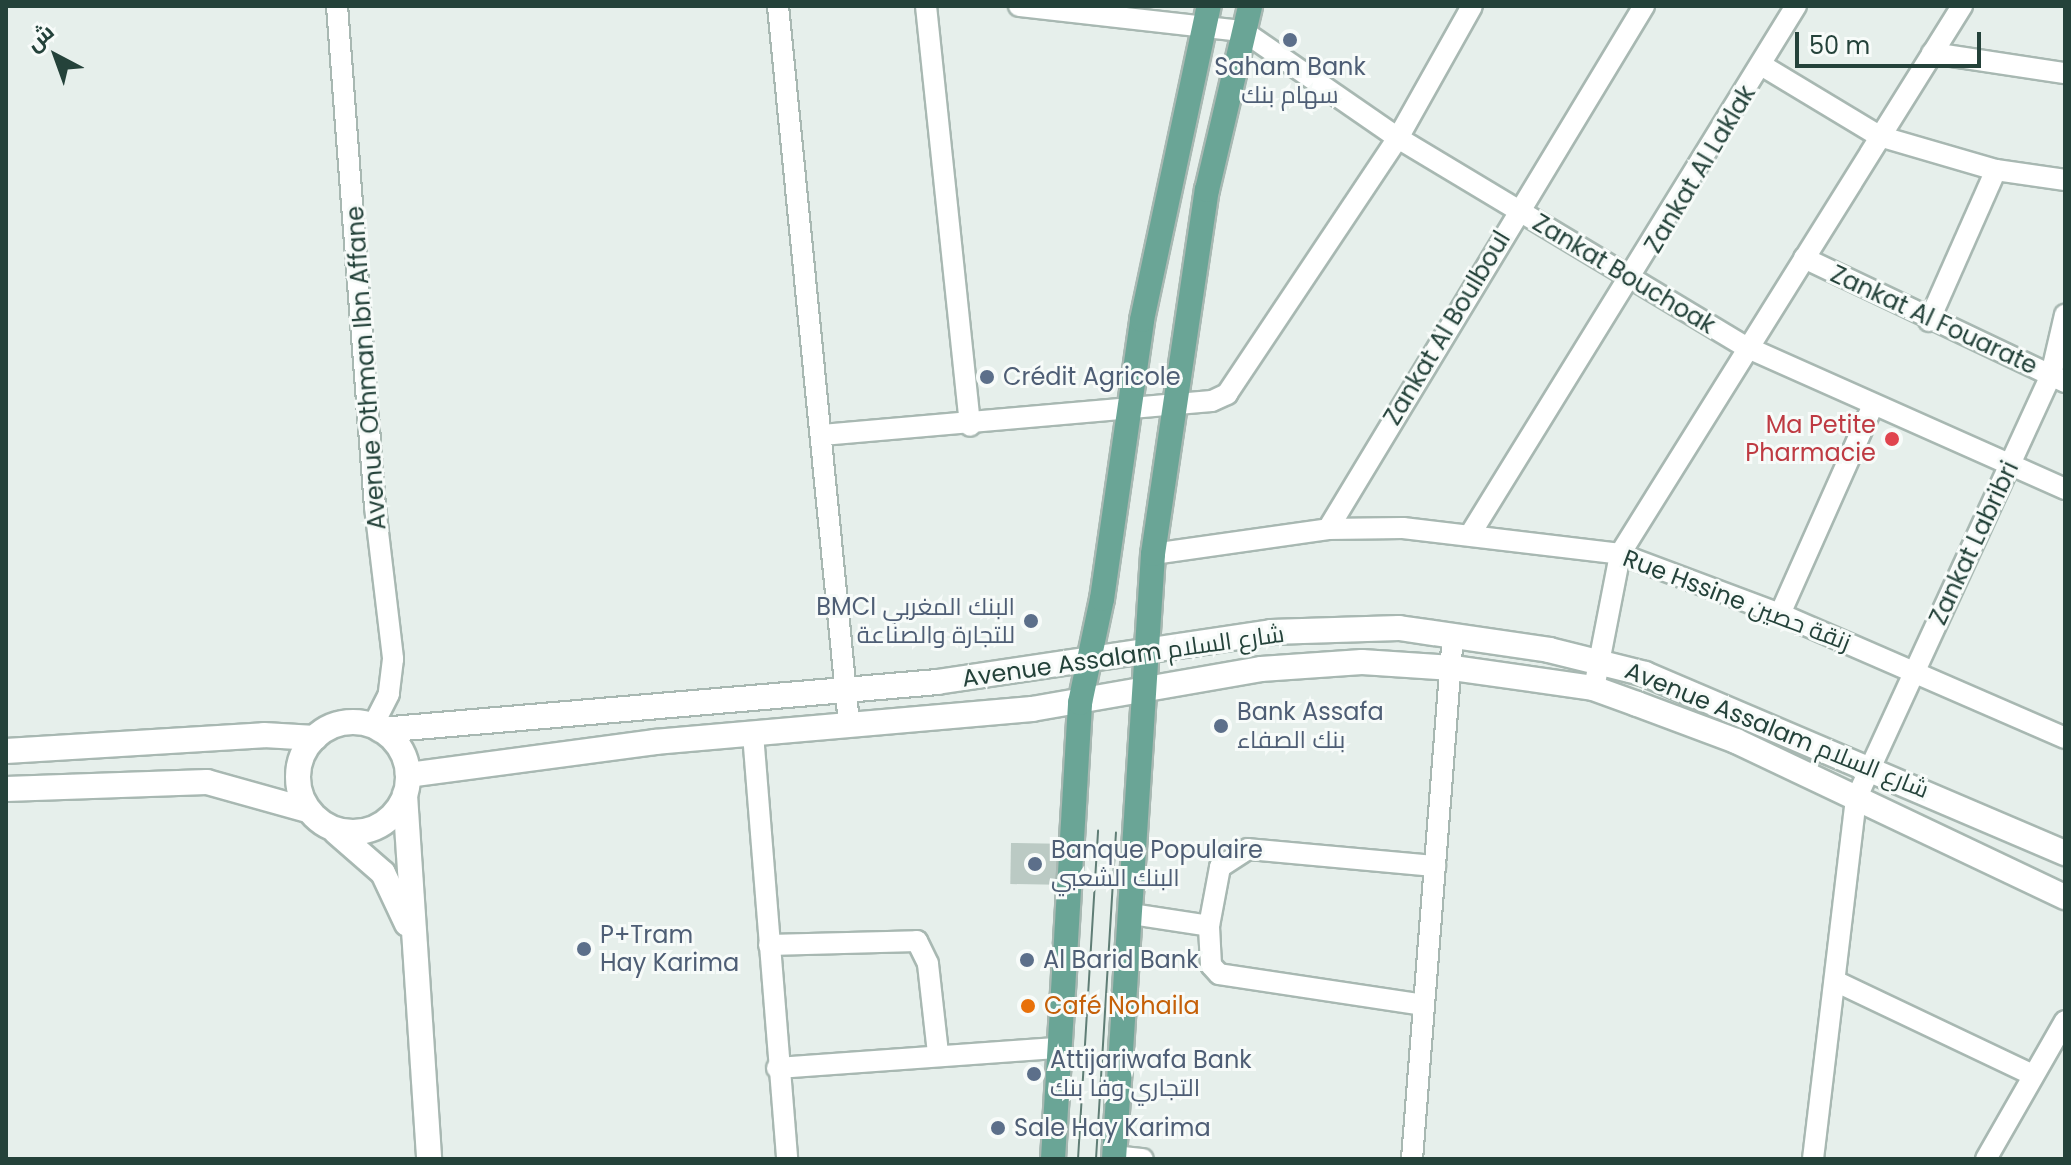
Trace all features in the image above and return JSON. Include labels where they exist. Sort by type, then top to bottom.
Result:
[{"type":"main road","points":[[1114,1157],[1131,914],[1143,651],[1153,554],[1173,402],[1207,190],[1250,6]]},
{"type":"main road","points":[[1053,1159],[1056,1048],[1080,703],[1129,410],[1207,14]]},
{"type":"street","name":"Avenue Othman Ibn Affane","points":[[337,6],[375,507],[393,659],[389,694],[377,728]]},
{"type":"street","points":[[778,6],[849,724]]},
{"type":"street","points":[[926,6],[970,426]]},
{"type":"street","name":"Zankat Bouchoak","points":[[1019,6],[1207,14],[1243,31],[1398,138],[1746,347],[1872,407],[2065,489]]},
{"type":"street","points":[[822,435],[970,426],[1129,410],[1173,402],[1212,401],[1236,385],[1398,138],[1472,6]]},
{"type":"street","name":"Zankat Al Boulboul","points":[[1328,529],[1644,6]]},
{"type":"street","name":"Zankat Al Laklak","points":[[1471,533],[1632,280],[1763,66],[1796,6]]},
{"type":"street","points":[[1593,688],[1620,554],[1746,347],[1962,6]]},
{"type":"street","points":[[1932,53],[2065,73]]},
{"type":"street","points":[[1763,66],[1879,136],[1996,170],[2065,180]]},
{"type":"street","points":[[1929,321],[1996,170]]},
{"type":"street","name":"Zankat Al Fouarate","points":[[1804,258],[1929,321],[2058,378]]},
{"type":"street","name":"Zankat Labribri","points":[[1813,1159],[1856,799],[2011,467],[2058,378],[2065,315]]},
{"type":"street","points":[[1780,614],[1872,407]]},
{"type":"street","name":"Rue Hssine زنقة حصين","points":[[1153,554],[1328,529],[1471,533],[1620,554],[1780,614],[2063,732]]},
{"type":"street","name":"Avenue Assalam شارع السلام","points":[[377,728],[846,690],[1087,660],[1271,632],[1399,628],[1599,661],[1869,766],[2065,853]]},
{"type":"street","points":[[1412,1159],[1453,668],[1453,635]]},
{"type":"street","name":"Avenue Assalam شارع السلام","points":[[406,785],[551,753],[1080,703],[1319,664],[1453,668],[1593,688],[1736,741],[2065,897]]},
{"type":"street","points":[[6,751],[264,735],[315,738],[347,723],[377,728],[398,746],[406,785],[410,929],[429,1159]]},
{"type":"street","points":[[753,734],[777,1068],[787,1159]]},
{"type":"street","points":[[307,810],[298,770],[315,738]]},
{"type":"street","points":[[6,789],[207,782],[307,810],[383,873],[410,929]]},
{"type":"street","points":[[333,830],[376,827],[406,785]]},
{"type":"street","points":[[1424,1005],[1219,974],[1211,965],[1209,926],[1220,867],[1248,849],[1435,866]]},
{"type":"street","points":[[1131,914],[1209,926]]},
{"type":"street","points":[[769,945],[917,941],[928,964],[938,1053]]},
{"type":"street","points":[[1835,981],[2033,1075]]},
{"type":"street","points":[[1986,1159],[2065,1021]]},
{"type":"street","points":[[777,1068],[938,1053],[1056,1048]]},
{"type":"street","points":[[1114,1157],[1143,1159]]},
{"type":"building","name":"Banque Populaire البنك الشعبي","points":[[1011,843],[1057,844],[1056,885],[1010,884]]},
{"type":"tram line","points":[[1078,1159],[1098,831]]},
{"type":"tram line","points":[[1096,1159],[1116,833]]},
{"type":"place","name":"Saham Bank سهام بنك","points":[[1290,40]]},
{"type":"place","name":"Crédit Agricole","points":[[987,377]]},
{"type":"place","name":"Ma Petite Pharmacie","points":[[1892,439]]},
{"type":"place","name":"BMCI البنك المغربي للتجارة والصناعة","points":[[1031,621]]},
{"type":"place","name":"Bank Assafa بنك الصفاء","points":[[1221,726]]},
{"type":"place","name":"Banque Populaire البنك الشعبي","points":[[1035,864]]},
{"type":"place","name":"P+Tram Hay Karima","points":[[584,949]]},
{"type":"place","name":"Al Barid Bank","points":[[1027,960]]},
{"type":"place","name":"Café Nohaila","points":[[1028,1006]]},
{"type":"place","name":"Attijariwafa Bank التجاري وفا بنك","points":[[1034,1074]]},
{"type":"place","name":"Sale Hay Karima","points":[[998,1128]]}]
